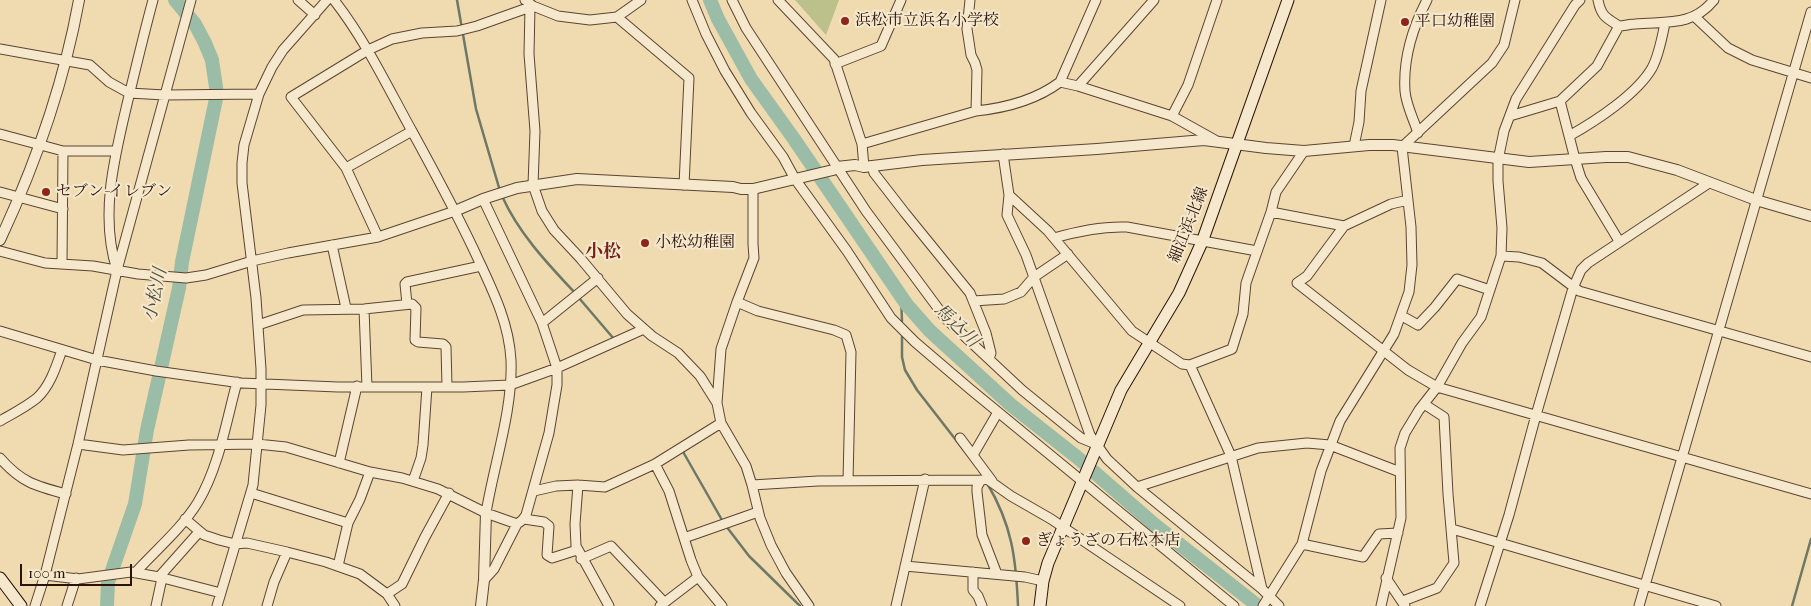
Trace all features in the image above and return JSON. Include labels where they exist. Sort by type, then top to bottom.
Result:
[{"type":"main road","name":"細江浜北線","points":[[1084,480],[1121,390],[1179,293],[1202,242],[1288,0]]},
{"type":"main road","points":[[1040,606],[1043,581],[1048,563],[1084,480]]},
{"type":"main road","points":[[0,578],[21,606]]},
{"type":"street","points":[[0,240],[20,197],[39,145],[66,60],[79,0]]},
{"type":"street","points":[[117,270],[110,229],[112,167],[136,61],[153,0]]},
{"type":"street","points":[[298,0],[315,15]]},
{"type":"street","points":[[218,606],[251,493],[261,405],[258,325],[244,202],[242,163],[248,130],[259,94],[272,67],[283,50],[327,0]]},
{"type":"street","points":[[334,0],[368,50],[455,211],[499,305],[506,328],[511,362],[510,385],[486,513],[484,580],[481,606]]},
{"type":"street","points":[[378,237],[346,168],[291,97],[368,50],[392,39],[407,35],[462,30],[529,4],[558,16],[581,20],[598,20],[617,17],[642,0]]},
{"type":"street","points":[[692,0],[706,34],[725,71],[751,113],[783,157],[891,318],[915,342],[998,412],[1084,480],[1234,606]]},
{"type":"street","points":[[732,0],[746,28],[835,168],[934,303],[963,336],[1022,390],[1081,438],[1097,448]]},
{"type":"street","points":[[778,0],[834,59],[868,166],[970,292],[992,353],[989,359]]},
{"type":"street","points":[[835,64],[881,46],[901,0]]},
{"type":"street","points":[[970,0],[967,29],[971,55],[976,70],[976,111]]},
{"type":"street","points":[[862,144],[976,111],[1022,102],[1053,87],[1060,82],[1096,0]]},
{"type":"street","points":[[1078,86],[1154,0]]},
{"type":"street","points":[[1172,116],[1188,85],[1218,0]]},
{"type":"street","points":[[1354,146],[1359,122],[1361,91],[1382,0]]},
{"type":"street","points":[[1418,133],[1405,93],[1406,69],[1411,39],[1420,13],[1427,0]]},
{"type":"street","points":[[1402,147],[1492,63],[1504,46],[1515,0]]},
{"type":"street","points":[[1381,606],[1398,533],[1402,501],[1400,448],[1405,434],[1437,387],[1462,343],[1481,318],[1501,256],[1502,228],[1498,160],[1504,131],[1516,100],[1539,60],[1580,0]]},
{"type":"street","points":[[1598,0],[1604,17],[1619,26],[1665,23],[1696,17],[1714,0]]},
{"type":"street","points":[[35,606],[66,494],[117,270],[190,2]]},
{"type":"street","points":[[529,4],[529,54],[535,131],[533,185],[542,211],[554,230],[598,278],[627,314],[644,329],[678,353],[700,376],[717,403]]},
{"type":"street","points":[[1639,606],[1811,12]]},
{"type":"street","points":[[617,17],[689,78],[684,186]]},
{"type":"street","points":[[1696,17],[1728,48],[1752,60],[1811,78]]},
{"type":"street","points":[[1569,136],[1611,109],[1644,79],[1653,66],[1665,23]]},
{"type":"street","points":[[1510,116],[1560,100],[1597,66],[1605,55],[1619,26]]},
{"type":"street","points":[[0,49],[90,65],[109,82],[129,93],[165,95],[259,94]]},
{"type":"street","points":[[1060,82],[1172,116],[1215,140],[1237,145],[1304,151],[1354,146],[1426,148],[1498,160],[1529,162],[1628,157],[1677,170],[1756,200],[1811,216]]},
{"type":"street","points":[[1560,100],[1574,159],[1585,186],[1619,242]]},
{"type":"street","points":[[346,168],[412,131]]},
{"type":"street","points":[[0,134],[63,151],[115,152]]},
{"type":"street","points":[[0,251],[45,263],[93,266],[174,278],[186,278],[206,275],[252,261],[288,253],[378,237],[455,211],[483,199],[533,185],[582,179],[684,186],[753,188],[855,165],[868,166],[922,160],[1215,140]]},
{"type":"street","points":[[1267,601],[1302,544],[1321,471],[1340,421],[1384,351],[1402,316],[1409,292],[1412,265],[1408,200],[1402,147]]},
{"type":"street","points":[[62,264],[63,151]]},
{"type":"street","points":[[1009,195],[1054,238],[1141,339],[1182,364],[1190,365],[1232,350],[1243,314],[1246,283],[1271,212],[1276,192],[1304,151]]},
{"type":"street","points":[[1003,154],[1009,195],[1007,215],[1021,242],[1090,435],[1097,448],[1137,487],[1262,589]]},
{"type":"street","points":[[1480,606],[1509,515],[1573,288],[1581,270],[1588,263],[1709,183]]},
{"type":"street","points":[[753,188],[754,258],[722,349],[717,403],[721,423],[746,466],[758,512],[771,545],[810,606]]},
{"type":"street","points":[[0,192],[62,209]]},
{"type":"street","points":[[483,199],[542,323],[557,368],[558,384],[549,433],[534,491],[494,569],[484,580]]},
{"type":"street","points":[[1408,200],[1391,204],[1344,226],[1307,276],[1297,283],[1408,370],[1437,387],[1811,494]]},
{"type":"street","points":[[1271,212],[1344,226]]},
{"type":"street","points":[[1054,238],[1108,226],[1128,227],[1258,251]]},
{"type":"street","points":[[332,246],[346,308]]},
{"type":"street","points":[[973,301],[1004,299],[1021,292],[1034,277],[1068,254]]},
{"type":"street","points":[[1501,256],[1519,257],[1542,263],[1579,291],[1811,357]]},
{"type":"street","points":[[407,304],[405,284],[407,282],[481,266]]},
{"type":"street","points":[[542,323],[598,278]]},
{"type":"street","points":[[1402,316],[1418,324],[1435,307],[1457,278],[1490,290]]},
{"type":"street","points":[[737,302],[758,311],[834,330],[846,335],[850,352],[848,481]]},
{"type":"street","points":[[258,325],[303,310],[364,309],[412,304],[416,308],[415,340],[445,345],[446,386]]},
{"type":"street","points":[[364,309],[367,387]]},
{"type":"street","points":[[0,331],[97,360],[160,372],[237,382],[367,387],[427,387],[510,385],[557,368],[644,329]]},
{"type":"street","points":[[0,421],[36,398],[45,388],[55,372],[62,350]]},
{"type":"street","points":[[1190,365],[1231,456],[1262,589],[1267,601],[1279,606]]},
{"type":"street","points":[[135,573],[185,519],[198,502],[215,467],[237,382]]},
{"type":"street","points":[[339,463],[356,386]]},
{"type":"street","points":[[413,481],[421,458],[423,445],[427,387]]},
{"type":"street","points":[[1386,578],[1404,604],[1437,588],[1454,563],[1444,417],[1424,404]]},
{"type":"street","points":[[973,455],[998,412]]},
{"type":"street","points":[[534,491],[556,486],[605,486],[655,464],[721,423]]},
{"type":"street","points":[[960,438],[973,455],[986,481]]},
{"type":"street","points":[[1137,487],[1258,448],[1307,443],[1330,445],[1400,472]]},
{"type":"street","points":[[78,444],[123,450],[190,445],[257,444],[286,447],[370,472],[413,481],[449,493],[486,513],[520,521],[544,522],[549,526],[547,556],[552,558],[611,546],[662,604],[698,577]]},
{"type":"street","points":[[0,458],[13,472],[28,482],[66,494]]},
{"type":"street","points":[[655,464],[669,491],[698,577],[718,605]]},
{"type":"street","points":[[338,566],[348,523],[360,499],[370,472]]},
{"type":"street","points":[[896,606],[925,479]]},
{"type":"street","points":[[752,485],[925,479],[986,481],[1051,519],[1180,606]]},
{"type":"street","points":[[986,481],[977,487],[981,530],[997,574]]},
{"type":"street","points":[[578,485],[575,524],[579,554],[609,606]]},
{"type":"street","points":[[251,493],[348,523]]},
{"type":"street","points":[[387,594],[402,584],[449,493]]},
{"type":"street","points":[[684,538],[758,512]]},
{"type":"street","points":[[185,519],[199,532],[212,538],[235,544],[247,543],[287,552],[360,574],[387,594],[395,606]]},
{"type":"street","points":[[1452,529],[1716,606]]},
{"type":"street","points":[[156,606],[161,577],[199,532]]},
{"type":"street","points":[[1302,544],[1363,557],[1379,534],[1398,533]]},
{"type":"street","points":[[267,606],[274,582],[287,552]]},
{"type":"street","points":[[905,566],[997,574],[1043,581]]},
{"type":"street","points":[[45,575],[76,578],[131,572],[161,577],[221,593]]},
{"type":"street","points":[[973,572],[972,590],[978,596],[982,606]]},
{"type":"street","points":[[67,606],[76,578]]},
{"type":"green space","points":[[795,0],[839,0],[826,35]]},
{"type":"waterway","name":"小松川","points":[[107,606],[108,582],[135,504],[147,430],[179,288],[182,262],[217,94],[212,60],[205,43],[195,24],[175,0]]},
{"type":"waterway","points":[[457,0],[476,109],[500,191]]},
{"type":"waterway","name":"馬込川","points":[[710,0],[718,19],[751,79],[907,305],[930,331],[1011,405],[1078,458],[1155,525],[1258,606]]},
{"type":"waterway","points":[[502,196],[525,236],[575,293]]},
{"type":"waterway","points":[[901,296],[902,321]]},
{"type":"waterway","points":[[579,298],[614,339]]},
{"type":"waterway","points":[[902,337],[902,357],[905,370],[917,390],[973,462]]},
{"type":"waterway","points":[[682,450],[722,520]]},
{"type":"waterway","points":[[987,483],[1002,513],[1011,542],[1016,572],[1018,606]]},
{"type":"waterway","points":[[726,526],[749,556],[800,606]]},
{"type":"waterway","points":[[1792,606],[1811,539]]},
{"type":"place","name":"浜松市立浜名小学校","points":[[845,21]]},
{"type":"place","name":"平口幼稚園","points":[[1405,22]]},
{"type":"place","name":"セブン-イレブン","points":[[46,192]]},
{"type":"place","name":"小松幼稚園","points":[[645,243]]},
{"type":"place","name":"ぎょうざの石松本店","points":[[1026,541]]},
{"type":"district","name":"小松","points":[[603,253]]}]
